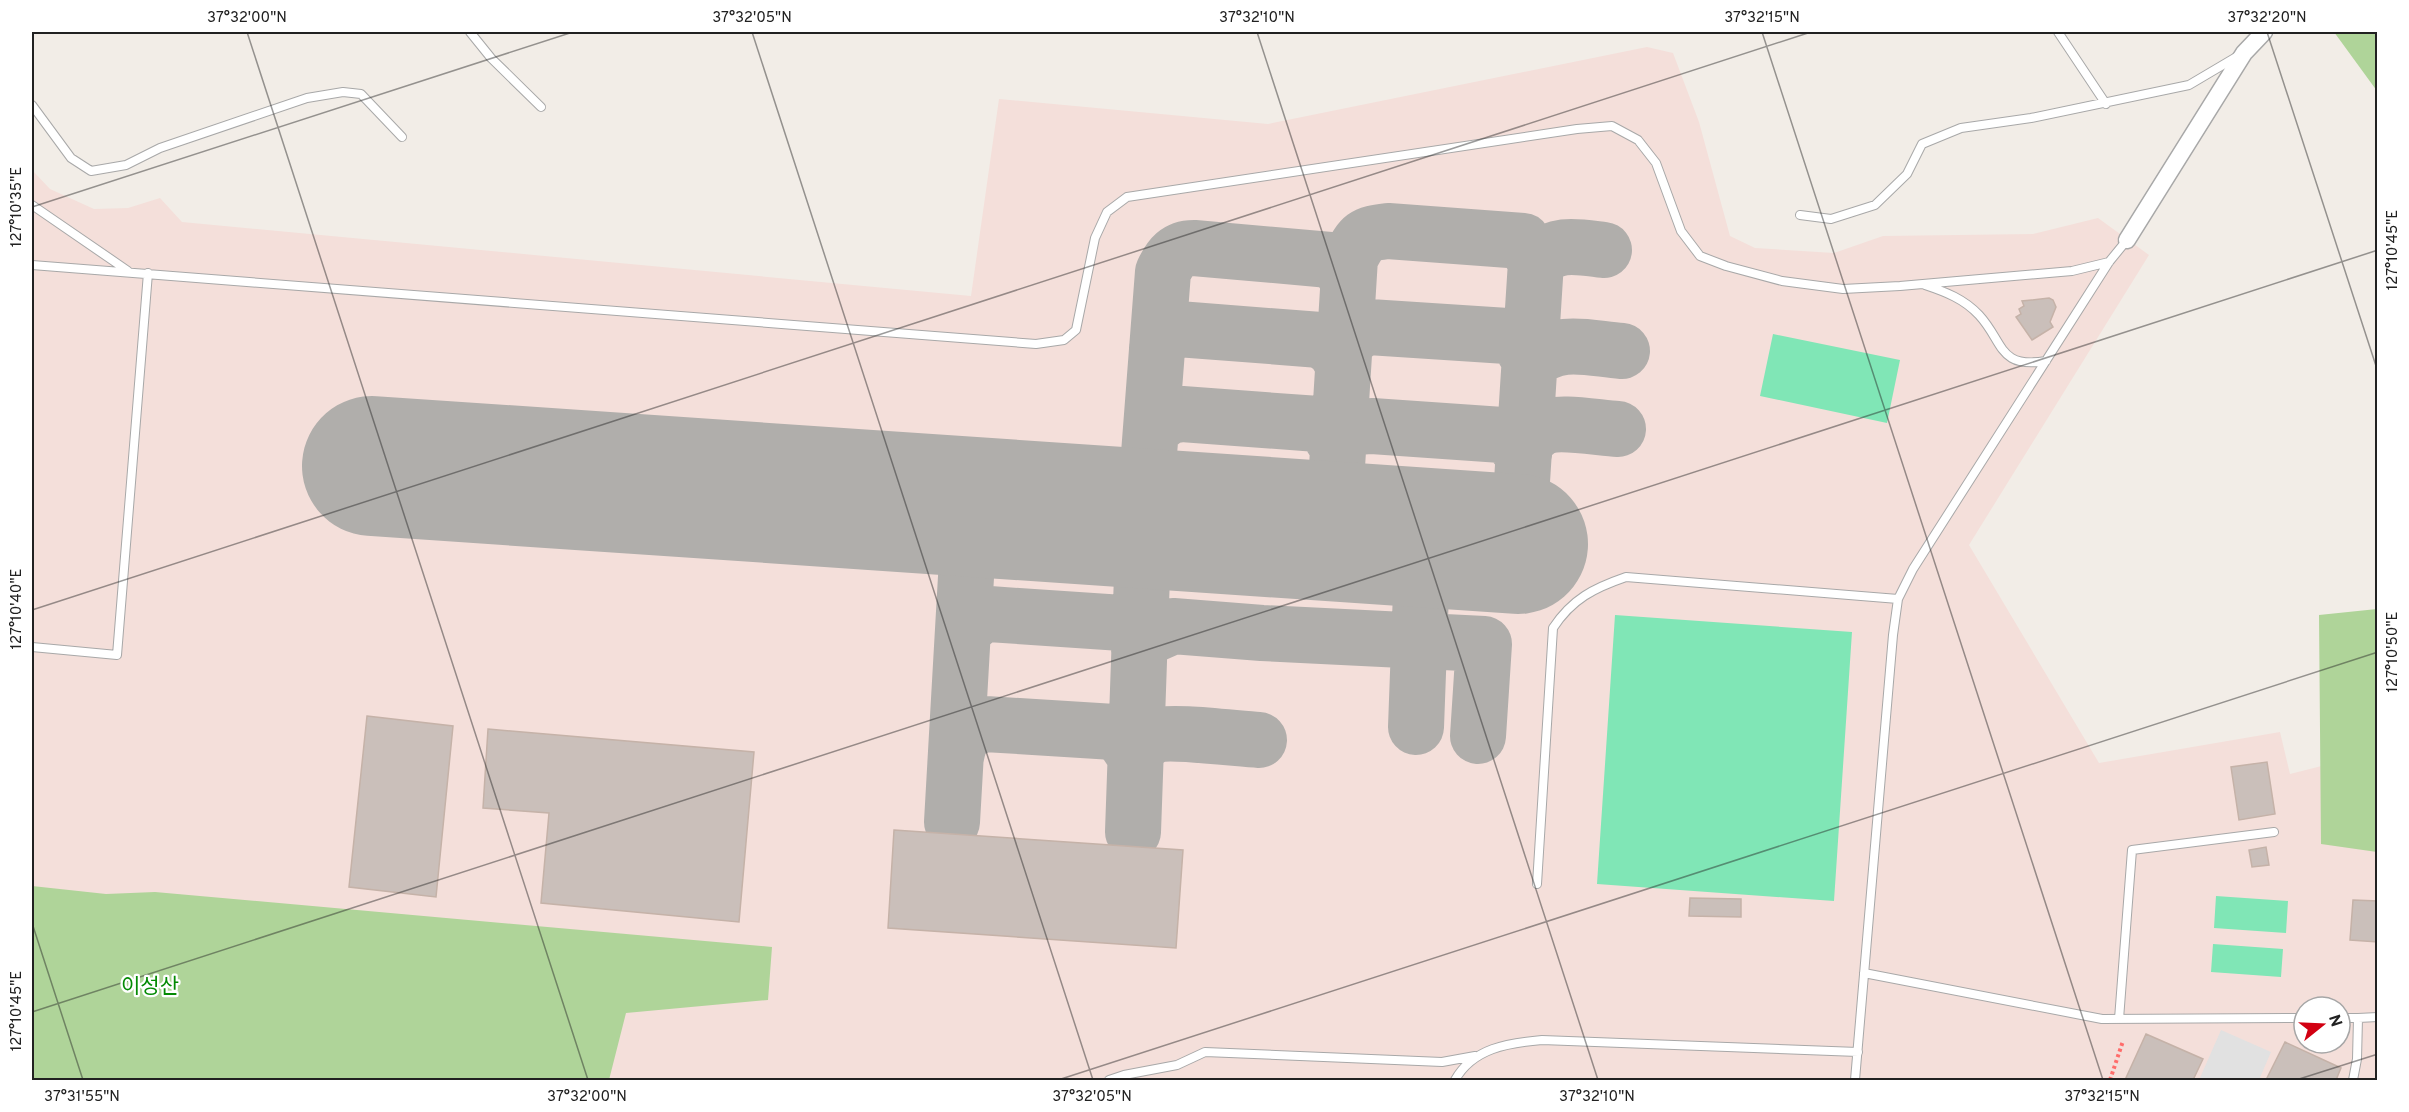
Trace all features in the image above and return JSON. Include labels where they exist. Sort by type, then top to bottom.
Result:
[{"type":"street","points":[[2127,240],[2244,53],[2264,32]]},
{"type":"lane","points":[[470,32],[499,66],[541,107]]},
{"type":"lane","points":[[2058,32],[2106,104]]},
{"type":"lane","points":[[1800,215],[1831,219],[1875,205],[1907,174],[1922,144],[1961,128],[2106,104],[2189,85],[2244,53]]},
{"type":"lane","points":[[32,105],[71,158],[92,171],[126,165],[160,148],[218,127],[308,98],[342,92],[361,94],[402,137]]},
{"type":"lane","points":[[32,265],[1036,345],[1064,340],[1076,330],[1095,238],[1107,212],[1127,197],[1577,129],[1612,126],[1638,140],[1656,163],[1681,231],[1700,256],[1726,266],[1782,281],[1844,289],[2072,271],[2109,262]]},
{"type":"lane","points":[[32,205],[129,271]]},
{"type":"lane","points":[[1855,1080],[1893,634],[1898,599],[1913,569],[2109,262],[2127,240]]},
{"type":"lane","points":[[32,647],[117,655],[148,273]]},
{"type":"lane","points":[[1920,284],[1960,298],[1965,302],[1980,316],[1999,346],[2009,356],[2021,363],[2046,361]]},
{"type":"lane","points":[[1537,884],[1553,627],[1565,610],[1596,588],[1626,577],[1898,599]]},
{"type":"lane","points":[[2119,1019],[2132,850],[2274,832]]},
{"type":"lane","points":[[1864,973],[2103,1019],[2292,1018]]},
{"type":"lane","points":[[2352,1018],[2378,1017]]},
{"type":"lane","points":[[2353,1080],[2357,1059],[2358,1018]]},
{"type":"lane","points":[[1109,1080],[1177,1065],[1205,1052],[1442,1062],[1476,1056],[1496,1047],[1542,1040],[1857,1052]]},
{"type":"lane","points":[[1455,1080],[1459,1072],[1476,1056]]},
{"type":"path","points":[[2110,1080],[2122,1041]]},
{"type":"shaded area","points":[[1647,47],[1673,53],[1699,122],[1730,236],[1755,248],[1834,253],[1883,236],[2033,234],[2098,218],[2149,255],[1969,545],[2099,763],[2280,732],[2290,774],[2377,752],[2377,1080],[32,1080],[32,170],[50,189],[94,209],[128,208],[160,198],[182,222],[971,296],[999,99],[1268,124]]},
{"type":"shaded area","points":[[2221,1030],[2271,1052],[2259,1080],[2199,1080]]},
{"type":"green space","points":[[2334,32],[2377,32],[2377,91]]},
{"type":"green space","points":[[1773,334],[1900,360],[1887,423],[1760,396]]},
{"type":"green space","points":[[2378,609],[2377,852],[2321,844],[2319,615]]},
{"type":"green space","points":[[1615,615],[1852,632],[1834,901],[1597,884]]},
{"type":"green space","name":"이성산","points":[[32,886],[106,894],[155,892],[772,947],[768,1000],[626,1013],[609,1080],[32,1080]]},
{"type":"green space","points":[[2216,896],[2288,901],[2286,933],[2214,928]]},
{"type":"green space","points":[[2213,944],[2283,949],[2281,977],[2211,972]]},
{"type":"building","points":[[2049,298],[2053,300],[2056,307],[2050,322],[2053,327],[2032,340],[2016,317],[2021,314],[2019,309],[2024,306],[2022,301]]},
{"type":"building","points":[[367,716],[453,726],[436,897],[349,887]]},
{"type":"building","points":[[488,729],[754,752],[739,922],[541,903],[549,813],[483,808]]},
{"type":"building","points":[[2267,762],[2275,814],[2239,820],[2231,767]]},
{"type":"building","points":[[894,830],[1183,850],[1176,948],[888,928]]},
{"type":"building","points":[[2266,847],[2269,865],[2252,867],[2249,850]]},
{"type":"building","points":[[1690,898],[1741,899],[1741,917],[1689,916]]},
{"type":"building","points":[[2353,900],[2378,901],[2378,942],[2350,940]]},
{"type":"building","points":[[2146,1034],[2203,1059],[2193,1080],[2125,1080]]},
{"type":"building","points":[[2285,1042],[2292,1045],[2292,1055],[2313,1055],[2341,1068],[2336,1080],[2266,1080]]},
{"type":"taxiway","points":[[1333,531],[1350,258],[1364,237],[1388,231],[1523,241],[1536,262],[1518,544]]},
{"type":"taxiway","points":[[1133,832],[1144,519],[1163,272],[1175,254],[1188,248],[1194,248],[1330,260],[1343,271],[1348,283]]},
{"type":"taxiway","points":[[1536,262],[1543,255],[1559,248],[1604,250]]},
{"type":"taxiway","points":[[1344,347],[1355,333],[1369,327],[1507,336],[1518,343],[1530,362],[1541,355],[1563,347],[1622,351]]},
{"type":"taxiway","points":[[1157,348],[1167,335],[1178,329],[1320,340],[1334,349],[1343,364]]},
{"type":"taxiway","points":[[1151,430],[1169,416],[1182,414],[1318,424],[1328,432],[1338,448]]},
{"type":"taxiway","points":[[1525,445],[1537,431],[1549,426],[1568,425],[1618,429]]},
{"type":"taxiway","points":[[1338,448],[1343,437],[1350,431],[1372,426],[1502,435],[1510,439],[1524,455]]},
{"type":"taxiway","points":[[952,822],[970,507]]},
{"type":"taxiway","points":[[1416,727],[1423,538]]},
{"type":"taxiway","points":[[963,631],[979,617],[989,614],[1122,623],[1130,628],[1140,640]]},
{"type":"taxiway","points":[[1139,649],[1148,637],[1173,626],[1262,633],[1484,644],[1478,736]]},
{"type":"taxiway","points":[[956,757],[964,735],[985,724],[1114,732],[1125,741],[1135,756]]},
{"type":"taxiway","points":[[1135,756],[1148,740],[1162,734],[1259,740]]},
{"type":"runway","points":[[372,466],[1518,544]]}]
